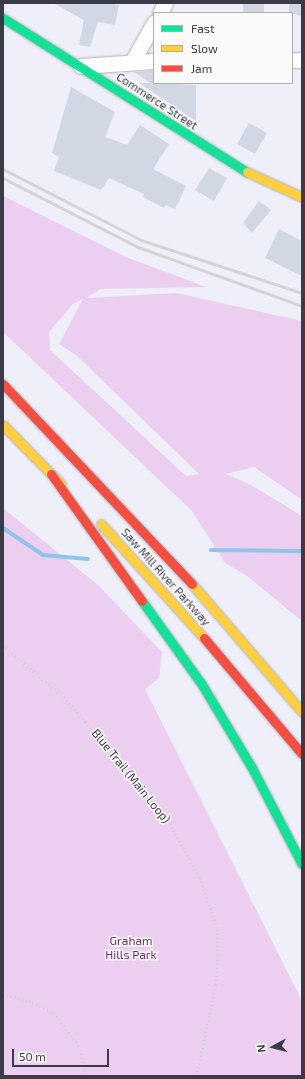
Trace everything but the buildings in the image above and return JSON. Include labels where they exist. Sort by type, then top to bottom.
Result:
[{"type":"main road","name":"Commerce Street","points":[[3,18],[82,66],[236,166],[283,191],[302,197]]},
{"type":"main road","points":[[283,191],[302,208]]},
{"type":"main road","name":"Saw Mill River Parkway","points":[[3,384],[207,601],[302,712]]},
{"type":"main road","name":"Saw Mill River Parkway","points":[[3,425],[174,603],[302,754]]},
{"type":"main road","points":[[51,474],[201,682],[252,768],[302,864]]},
{"type":"main road","points":[[207,601],[302,702]]},
{"type":"street","points":[[160,12],[165,3]]},
{"type":"street","points":[[132,62],[153,25]]},
{"type":"street","points":[[82,66],[153,62]]},
{"type":"path","name":"Blue Trail (Main Loop)","points":[[3,645],[67,700],[98,736],[168,820],[200,878],[218,930],[218,956],[216,985],[197,1076]]},
{"type":"path","points":[[3,994],[29,1000],[54,1013],[80,1046],[87,1076]]},
{"type":"green space","points":[[3,196],[126,257],[206,287],[101,289],[86,298],[177,293],[302,321],[302,500],[254,467],[226,474],[251,485],[302,516],[302,621],[247,576],[225,563],[192,511],[3,332]],"holes":[[[83,299],[59,344],[76,355],[199,474],[186,476],[50,350],[49,332],[73,304]]]},
{"type":"green space","name":"Graham Hills Park","points":[[3,508],[98,585],[162,652],[159,678],[145,689],[302,1001],[302,1076],[3,1076]]},
{"type":"waterway","points":[[3,528],[43,555],[88,559]]},
{"type":"waterway","points":[[211,550],[302,551]]},
{"type":"railway","points":[[3,169],[141,240],[302,293]]},
{"type":"railway","points":[[3,178],[138,247],[302,306]]},
{"type":"traffic: fast","points":[[3,18],[247,172]]},
{"type":"traffic: fast","points":[[142,601],[201,683],[252,768],[302,864]]},
{"type":"traffic: slow","points":[[247,172],[302,197]]},
{"type":"traffic: slow","points":[[3,425],[61,484]]},
{"type":"traffic: slow","points":[[101,524],[204,638]]},
{"type":"traffic: slow","points":[[192,584],[302,712]]},
{"type":"traffic: jam","points":[[3,384],[192,584]]},
{"type":"traffic: jam","points":[[51,474],[142,601]]},
{"type":"traffic: jam","points":[[204,638],[302,754]]}]
